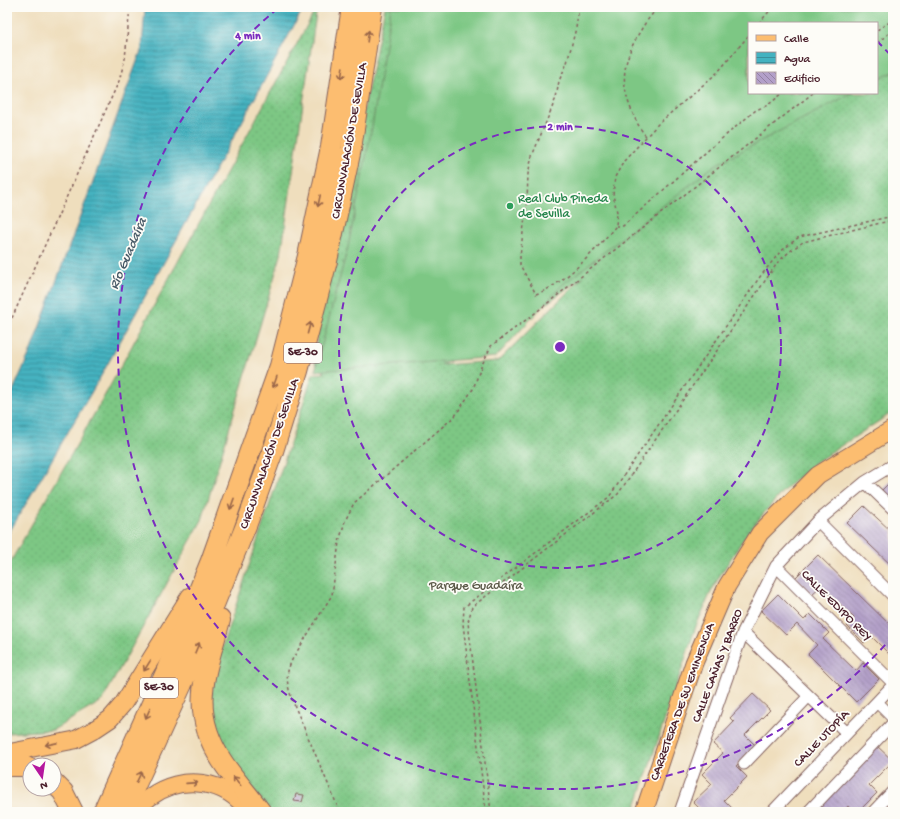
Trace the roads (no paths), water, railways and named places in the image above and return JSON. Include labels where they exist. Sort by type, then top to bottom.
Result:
[{"type":"highway","name":"CIRCUNVALACIÓN DE SEVILLA","points":[[103,812],[166,672],[211,561],[280,366],[308,256],[331,147],[352,7]]},
{"type":"highway","name":"CIRCUNVALACIÓN DE SEVILLA","points":[[123,812],[182,684],[247,523],[273,451],[298,371],[327,261],[351,149],[372,7]]},
{"type":"highway","points":[[247,523],[205,676],[202,703],[204,722],[211,742],[222,761],[260,812]]},
{"type":"highway","points":[[7,766],[22,766]]},
{"type":"highway","points":[[62,791],[73,812]]},
{"type":"main road","name":"CARRETERA DE SU EMINENCIA","points":[[644,812],[694,663],[727,586],[760,533],[818,475],[893,429]]},
{"type":"main road","points":[[7,752],[75,740],[92,732],[110,719],[123,704],[211,561]]},
{"type":"main road","points":[[134,812],[157,792],[180,784],[200,782],[232,795],[244,804],[249,812]]},
{"type":"street","name":"CALLE CAÑAS Y BARRO","points":[[681,811],[743,632],[776,566],[818,521],[865,482],[893,465]]},
{"type":"street","points":[[865,482],[893,510]]},
{"type":"street","points":[[818,521],[893,596]]},
{"type":"street","name":"CALLE EDIPO REY","points":[[776,566],[893,684]]},
{"type":"street","points":[[743,632],[847,733]]},
{"type":"street","name":"CALLE UTOPÍA","points":[[772,812],[893,684]]},
{"type":"street","points":[[744,764],[809,696]]},
{"type":"street","points":[[877,702],[893,718]]},
{"type":"street","points":[[808,812],[893,723]]},
{"type":"street","points":[[873,812],[893,791]]},
{"type":"water","name":"Río Guadaíra","points":[[145,7],[304,7],[101,376],[7,536],[7,404],[31,350],[142,48]]},
{"type":"place","name":"Real Club Pineda de Sevilla","points":[[510,206]]},
{"type":"park label","name":"Parque Guadaíra","points":[[476,586]]}]
